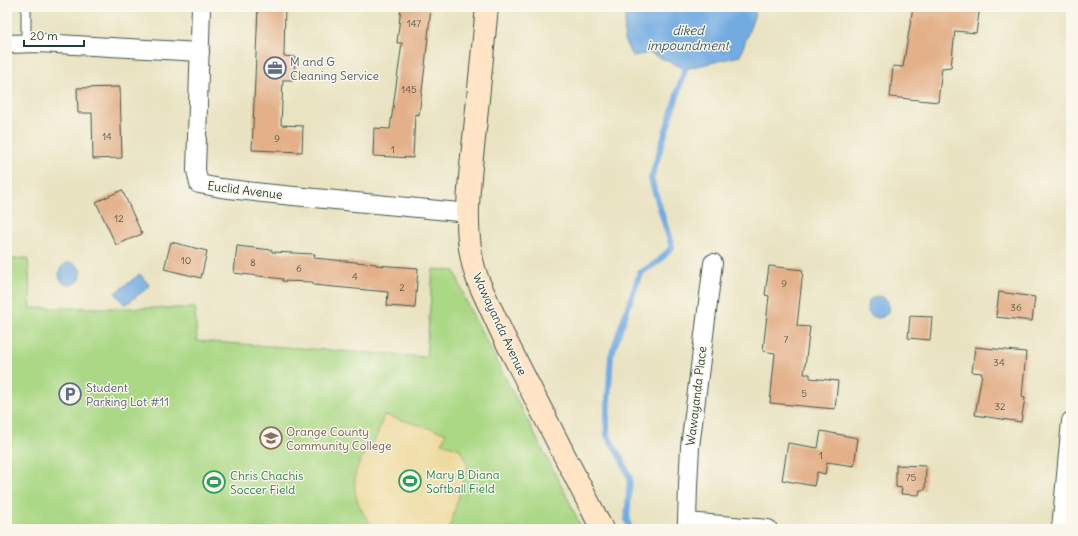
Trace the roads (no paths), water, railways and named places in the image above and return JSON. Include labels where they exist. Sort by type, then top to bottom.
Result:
[{"type":"street","name":"Euclid Avenue","points":[[201,7],[196,170],[198,184],[262,193],[468,212]]},
{"type":"street","name":"Wawayanda Avenue","points":[[487,7],[469,184],[468,237],[470,252],[478,283],[602,529]]},
{"type":"street","points":[[7,44],[200,52]]},
{"type":"street","name":"Wawayanda Place","points":[[687,525],[690,448],[713,263]]},
{"type":"street","points":[[1060,529],[1071,421]]},
{"type":"street","points":[[687,525],[768,529]]},
{"type":"lane","points":[[26,7],[26,44]]},
{"type":"water","name":"diked impoundment","points":[[626,7],[756,7],[755,14],[740,56],[685,69],[650,53],[632,56],[624,40]]},
{"type":"water","points":[[70,263],[78,266],[81,274],[78,282],[70,285],[62,282],[59,274],[62,266]]},
{"type":"water","points":[[140,274],[150,286],[125,305],[115,293]]},
{"type":"water","points":[[878,296],[886,299],[889,307],[886,315],[878,318],[870,315],[867,307],[870,299]]},
{"type":"waterway","points":[[630,529],[627,520],[630,478],[621,458],[607,435],[611,356],[640,273],[659,261],[672,247],[651,179],[685,69]]},
{"type":"place","name":"M and G Cleaning Service","points":[[275,68]]},
{"type":"place","name":"Student Parking Lot #11","points":[[70,394]]},
{"type":"place","name":"Orange County Community College","points":[[271,438]]},
{"type":"place","name":"Mary B Diana Softball Field","points":[[410,481]]},
{"type":"place","name":"Chris Chachis Soccer Field","points":[[214,482]]}]
